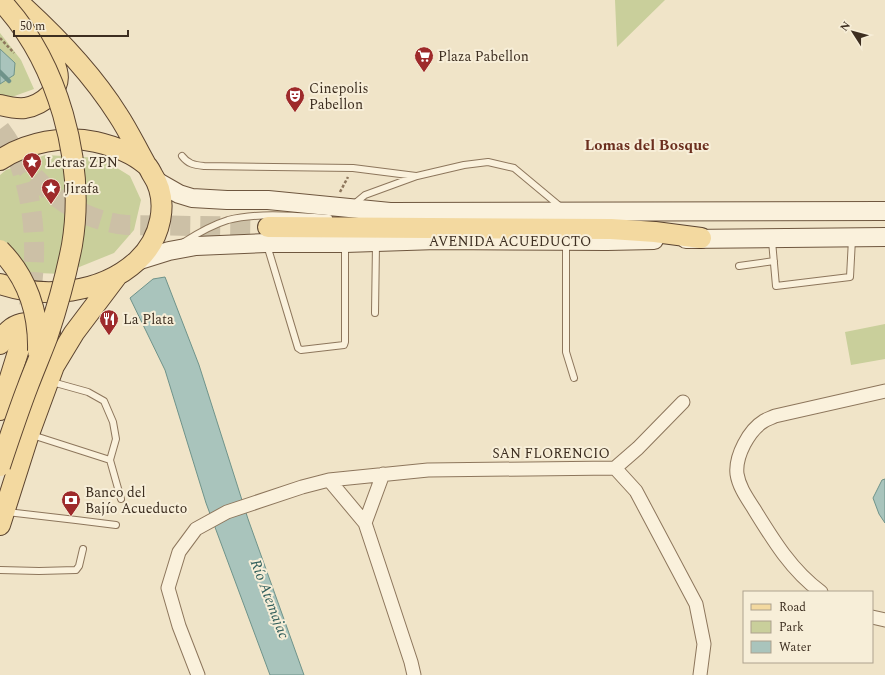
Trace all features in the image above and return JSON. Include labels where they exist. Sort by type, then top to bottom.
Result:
[{"type":"main road","points":[[0,0],[18,22],[32,43],[52,81],[64,115],[73,171],[75,195],[75,220],[72,244],[58,303],[47,369],[29,434],[2,519]]},
{"type":"main road","points":[[0,106],[25,108],[38,104],[48,98],[58,83],[58,72],[54,60],[42,40],[11,0]]},
{"type":"main road","points":[[16,0],[44,26],[94,81],[117,114],[146,165],[158,182],[179,194],[192,198],[268,200],[331,212],[350,208],[390,212],[885,211]]},
{"type":"main road","points":[[0,160],[14,152],[35,145],[52,141],[72,139],[90,141],[111,146],[130,154],[146,165]]},
{"type":"main road","points":[[0,284],[15,289],[54,292],[79,289],[100,283],[118,275],[137,261],[150,246],[158,229],[162,211],[158,182]]},
{"type":"main road","points":[[267,235],[611,229],[655,232],[701,238]]},
{"type":"main road","name":"AVENIDA ACUEDUCTO","points":[[137,261],[169,251],[267,235],[345,243],[437,240],[607,241],[701,238],[885,237]]},
{"type":"main road","points":[[0,250],[23,280],[29,294],[47,369]]},
{"type":"main road","points":[[0,466],[28,384],[47,369],[118,275]]},
{"type":"main road","points":[[0,317],[0,340]]},
{"type":"main road","points":[[0,344],[7,331],[21,323],[29,322],[43,326],[53,337],[57,351],[47,369]]},
{"type":"main road","points":[[0,410],[23,336]]},
{"type":"street","points":[[820,591],[795,569],[775,544],[741,487],[737,473],[738,459],[744,444],[755,428],[764,421],[775,416],[885,391]]},
{"type":"street","points":[[615,468],[638,448],[683,402]]},
{"type":"street","name":"SAN FLORENCIO","points":[[198,675],[179,626],[168,588],[179,552],[196,529],[227,512],[302,487],[329,480],[428,470],[615,468],[636,491],[696,604],[704,644],[700,675]]},
{"type":"street","points":[[365,523],[383,474]]},
{"type":"street","points":[[329,480],[365,523],[414,675]]},
{"type":"street","points":[[873,617],[885,620]]},
{"type":"lane","points":[[182,156],[186,162],[191,165],[353,168],[417,176]]},
{"type":"lane","points":[[350,208],[365,194],[417,176],[464,165],[488,162],[514,168],[566,211]]},
{"type":"lane","points":[[169,251],[200,232],[228,220],[257,216],[331,212]]},
{"type":"lane","points":[[267,235],[298,348],[301,350],[344,345],[346,342],[345,243]]},
{"type":"lane","points":[[772,237],[776,286],[850,278],[852,237]]},
{"type":"lane","points":[[566,241],[566,352],[574,378]]},
{"type":"lane","points":[[375,313],[376,242]]},
{"type":"lane","points":[[738,266],[774,261]]},
{"type":"lane","points":[[47,369],[104,401],[113,422],[116,439],[110,460],[121,498]]},
{"type":"lane","points":[[29,434],[110,460]]},
{"type":"lane","points":[[2,519],[76,520],[116,525]]},
{"type":"lane","points":[[0,570],[39,572],[76,570],[79,566],[82,549]]},
{"type":"path","points":[[0,38],[14,52]]},
{"type":"path","points":[[331,212],[353,168]]},
{"type":"green space","points":[[615,0],[665,0],[617,47]]},
{"type":"green space","points":[[0,33],[21,60],[34,89],[9,98],[0,96]]},
{"type":"green space","points":[[45,155],[101,158],[130,176],[141,200],[134,230],[114,253],[62,274],[13,272],[0,263],[0,175],[6,170]]},
{"type":"green space","points":[[885,324],[885,359],[851,365],[845,332]]},
{"type":"water","points":[[0,49],[15,63],[14,75],[0,84]]},
{"type":"water","name":"Río Atemajac","points":[[165,277],[199,365],[248,519],[304,675],[270,675],[206,503],[165,370],[130,298],[153,279]]},
{"type":"water","points":[[885,479],[885,523],[879,514],[873,498],[882,480]]},
{"type":"waterway","points":[[0,72],[9,81]]},
{"type":"tunnel","points":[[0,129],[16,155],[23,173],[31,210],[34,268],[29,306]]},
{"type":"tunnel","points":[[15,154],[26,168],[50,192],[78,211],[110,222],[127,225],[268,227]]},
{"type":"place","name":"Plaza Pabellon","points":[[424,73]]},
{"type":"place","name":"Cinepolis Pabellon","points":[[295,113]]},
{"type":"place","name":"Letras ZPN","points":[[32,179]]},
{"type":"place","name":"Jirafa","points":[[51,205]]},
{"type":"place","name":"La Plata","points":[[109,336]]},
{"type":"place","name":"Banco del Bajío Acueducto","points":[[71,517]]},
{"type":"district","name":"Lomas del Bosque","points":[[647,145]]}]
